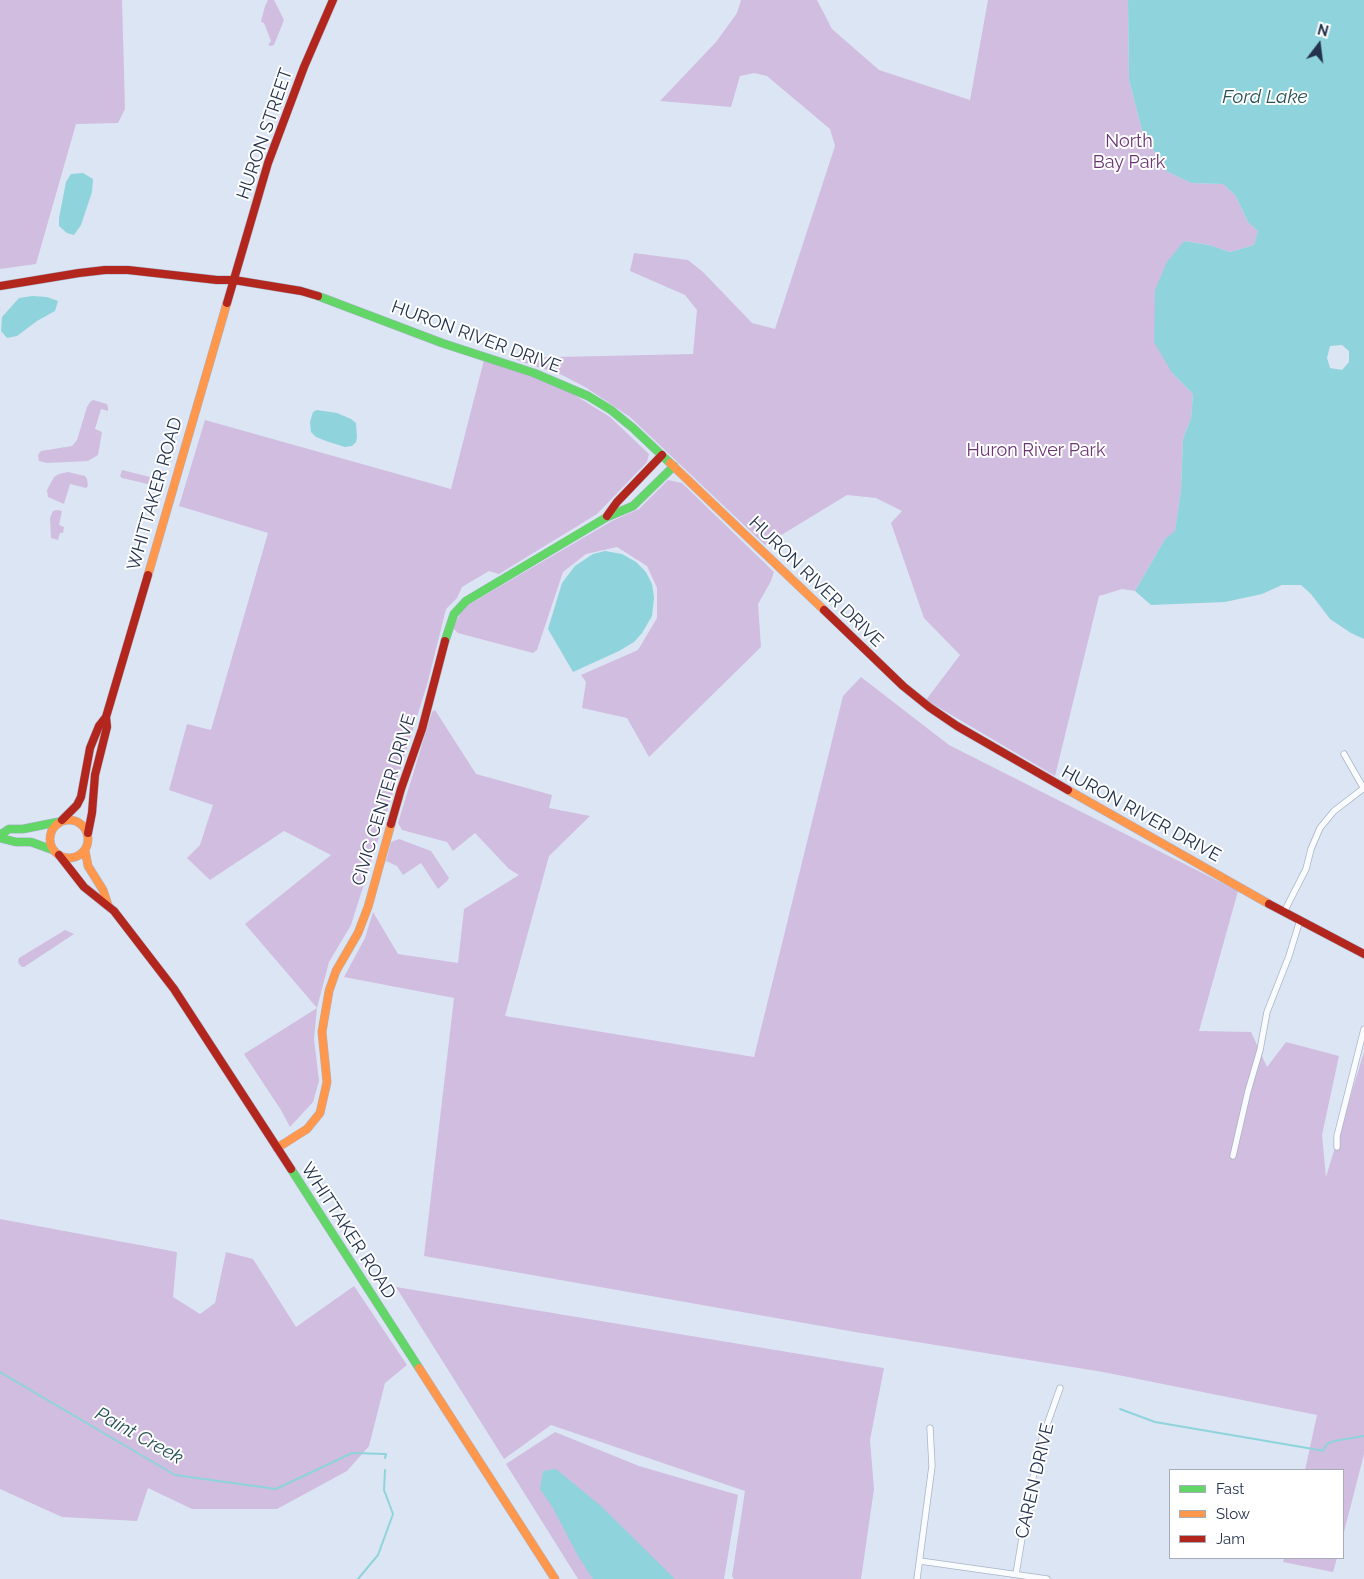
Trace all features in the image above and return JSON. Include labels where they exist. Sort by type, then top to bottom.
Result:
[{"type":"main road","name":"HURON STREET","points":[[234,280],[268,163],[333,0]]},
{"type":"main road","name":"HURON RIVER DRIVE","points":[[0,286],[105,270],[128,270],[217,280],[234,280],[301,291],[326,298],[442,343],[560,383],[588,396],[611,410],[662,455],[883,667],[929,707],[957,726],[1026,766],[1284,912],[1364,954]]},
{"type":"main road","name":"WHITTAKER ROAD","points":[[61,821],[75,807],[81,797],[86,765],[94,735],[106,717],[234,280]]},
{"type":"main road","name":"CIVIC CENTER DRIVE","points":[[607,516],[617,502],[662,455]]},
{"type":"main road","name":"CIVIC CENTER DRIVE","points":[[277,1148],[307,1129],[320,1113],[327,1082],[322,1032],[329,991],[336,971],[358,933],[368,907],[400,789],[422,729],[449,626],[454,614],[466,601],[607,516],[633,506],[674,466]]},
{"type":"main road","name":"WHITTAKER ROAD","points":[[88,833],[92,813],[95,775],[107,727],[106,717]]},
{"type":"main road","points":[[74,820],[82,824],[88,833],[85,850],[76,857],[69,858],[31,842],[16,842],[0,837],[9,829],[23,829],[74,820]]},
{"type":"main road","points":[[56,853],[50,843],[50,834],[54,826],[61,821]]},
{"type":"main road","name":"WHITTAKER ROAD","points":[[85,850],[88,866],[103,890],[108,905],[174,989],[554,1579]]},
{"type":"main road","name":"WHITTAKER ROAD","points":[[56,853],[84,887],[96,898],[108,905]]},
{"type":"street","points":[[1284,912],[1306,869],[1311,848],[1320,828],[1334,811],[1364,789],[1344,754]]},
{"type":"street","points":[[1233,1156],[1268,1012],[1300,920]]},
{"type":"street","points":[[1337,1147],[1337,1136],[1364,1029]]},
{"type":"street","name":"CAREN DRIVE","points":[[1016,1574],[1032,1481],[1042,1438],[1060,1388]]},
{"type":"street","points":[[917,1579],[932,1466],[930,1428]]},
{"type":"street","points":[[920,1561],[1047,1579]]},
{"type":"green space","points":[[0,0],[122,0],[125,109],[118,123],[76,124],[36,264],[0,269]]},
{"type":"green space","points":[[268,0],[274,0],[284,20],[274,45],[271,46],[268,45],[271,41],[264,23],[261,22]]},
{"type":"green space","name":"Huron River Park","points":[[741,0],[817,0],[832,29],[879,70],[970,100],[988,0],[1128,0],[1129,80],[1142,130],[1166,171],[1191,183],[1223,184],[1235,195],[1248,222],[1258,231],[1254,245],[1230,252],[1209,245],[1184,241],[1172,373],[1193,394],[1191,418],[1183,439],[1181,490],[1175,532],[1165,539],[1135,591],[1122,589],[1099,596],[1055,776],[926,700],[960,655],[924,618],[891,523],[902,511],[876,498],[847,495],[765,545],[630,417],[585,387],[562,375],[511,358],[693,354],[697,310],[685,295],[630,271],[634,253],[688,260],[703,272],[752,323],[775,329],[835,146],[830,129],[767,76],[754,73],[740,76],[731,107],[660,101],[716,42],[737,13]]},
{"type":"green space","points":[[484,360],[560,386],[610,417],[649,454],[647,462],[597,514],[499,574],[489,571],[462,587],[457,598],[446,609],[427,685],[351,925],[329,962],[317,1008],[245,924],[331,855],[284,831],[210,880],[187,858],[200,845],[213,805],[169,790],[187,724],[211,730],[268,533],[179,506],[205,420],[451,489]]},
{"type":"green space","points":[[93,400],[107,404],[108,407],[108,411],[101,409],[95,429],[102,432],[98,455],[88,461],[47,463],[39,461],[38,455],[41,451],[72,446],[77,440],[87,407]]},
{"type":"green space","points":[[122,470],[154,478],[155,481],[152,485],[122,478],[120,476]]},
{"type":"green space","points":[[68,472],[85,476],[88,486],[86,488],[70,484],[64,504],[48,497],[47,490],[54,477]]},
{"type":"green space","points":[[668,480],[682,483],[774,572],[758,604],[761,647],[649,757],[627,718],[582,708],[586,682],[581,675],[638,650],[657,618],[657,588],[647,566],[617,547],[586,554],[563,572],[537,650],[533,653],[458,633],[453,628],[463,608],[612,521],[639,509]]},
{"type":"green space","points":[[53,511],[62,511],[59,525],[64,527],[63,533],[60,533],[58,540],[51,538],[50,518]]},
{"type":"green space","points":[[861,677],[949,745],[1238,891],[1199,1031],[1251,1032],[1267,1067],[1286,1042],[1339,1056],[1322,1135],[1326,1177],[1364,1052],[1364,1454],[1344,1532],[1344,1469],[1305,1469],[1317,1415],[1103,1372],[861,1333],[424,1256],[454,998],[344,977],[365,938],[373,912],[398,954],[458,963],[464,909],[519,875],[509,869],[475,833],[453,851],[447,842],[402,830],[398,823],[432,712],[435,710],[476,774],[552,795],[549,808],[590,816],[549,856],[505,1016],[754,1057],[843,696]]},
{"type":"green space","points":[[399,839],[431,851],[449,878],[447,881],[438,889],[421,863],[403,875],[397,866],[386,861],[391,842]]},
{"type":"green space","points":[[65,930],[74,934],[24,967],[19,964],[19,958]]},
{"type":"green space","points":[[317,1008],[314,1039],[319,1081],[313,1102],[290,1127],[244,1054]]},
{"type":"green space","points":[[0,1219],[177,1252],[173,1297],[200,1314],[215,1303],[226,1252],[253,1259],[296,1327],[354,1286],[407,1365],[385,1383],[369,1446],[347,1471],[277,1509],[192,1509],[148,1488],[137,1521],[62,1517],[0,1489]]},
{"type":"green space","points":[[396,1287],[884,1368],[870,1440],[874,1489],[861,1579],[734,1579],[732,1576],[745,1491],[551,1425],[504,1459]]},
{"type":"green space","points":[[555,1432],[639,1466],[738,1495],[724,1579],[578,1579],[506,1464]]},
{"type":"green space","points":[[1284,1559],[1337,1559],[1333,1572],[1283,1562]]},
{"type":"water","name":"Ford Lake","points":[[1128,0],[1364,0],[1364,639],[1330,619],[1311,594],[1301,585],[1282,585],[1262,594],[1225,602],[1151,605],[1135,591],[1165,539],[1175,531],[1181,490],[1183,439],[1191,418],[1193,394],[1172,373],[1154,342],[1155,290],[1167,262],[1184,241],[1209,245],[1230,252],[1254,245],[1258,231],[1248,222],[1235,195],[1223,184],[1191,183],[1166,171],[1142,130],[1129,80]],"holes":[[[1342,345],[1349,351],[1349,362],[1342,370],[1330,368],[1327,358],[1330,346]]]},
{"type":"water","points":[[83,173],[93,179],[92,192],[81,225],[74,235],[67,233],[59,226],[59,218],[66,182],[71,174]]},
{"type":"water","points":[[32,296],[47,297],[58,301],[55,311],[37,321],[17,336],[7,338],[1,331],[2,317],[19,298]]},
{"type":"water","points":[[317,410],[337,413],[356,423],[356,442],[352,446],[345,447],[316,437],[311,432],[310,422],[313,412]]},
{"type":"water","points":[[605,551],[622,554],[636,562],[646,572],[652,584],[654,598],[652,616],[634,642],[573,672],[548,629],[562,583],[575,566],[593,554]]},
{"type":"water","points":[[556,1469],[601,1506],[675,1579],[593,1579],[578,1556],[553,1508],[540,1489],[543,1471]]},
{"type":"waterway","name":"Paint Creek","points":[[0,1372],[175,1475],[276,1489],[352,1453],[386,1454],[385,1458]]},
{"type":"waterway","points":[[1120,1409],[1155,1422],[1323,1451],[1327,1444],[1334,1441],[1364,1436]]},
{"type":"waterway","name":"Paint Creek","points":[[358,1579],[378,1555],[393,1514],[384,1490],[385,1470]]},
{"type":"traffic: fast","points":[[318,296],[442,343],[534,373],[588,396],[611,410],[670,463]]},
{"type":"traffic: fast","points":[[445,641],[454,614],[466,601],[607,517],[633,506],[674,466]]},
{"type":"traffic: fast","points":[[0,835],[9,829],[23,829],[58,822]]},
{"type":"traffic: fast","points":[[0,838],[16,842],[31,842],[53,850]]},
{"type":"traffic: fast","points":[[291,1169],[419,1368]]},
{"type":"traffic: slow","points":[[148,575],[227,303]]},
{"type":"traffic: slow","points":[[670,463],[824,610]]},
{"type":"traffic: slow","points":[[1068,790],[1269,904]]},
{"type":"traffic: slow","points":[[69,820],[83,825],[88,839],[83,853],[69,858],[55,853],[50,839],[55,825],[69,820]]},
{"type":"traffic: slow","points":[[277,1148],[307,1129],[320,1113],[327,1082],[322,1032],[329,991],[336,971],[358,933],[368,907],[391,824]]},
{"type":"traffic: slow","points":[[85,850],[88,866],[103,890],[108,905]]},
{"type":"traffic: slow","points":[[419,1368],[555,1579]]},
{"type":"traffic: jam","points":[[227,303],[268,163],[304,67],[333,0]]},
{"type":"traffic: jam","points":[[0,286],[79,273],[128,270],[217,280],[234,280],[301,291],[318,296]]},
{"type":"traffic: jam","points":[[607,516],[617,502],[662,455]]},
{"type":"traffic: jam","points":[[62,820],[77,805],[81,797],[90,748],[99,726],[106,717],[148,575]]},
{"type":"traffic: jam","points":[[824,610],[903,686],[929,707],[957,726],[1068,790]]},
{"type":"traffic: jam","points":[[391,824],[422,729],[445,641]]},
{"type":"traffic: jam","points":[[88,833],[92,813],[95,775],[107,727],[106,717]]},
{"type":"traffic: jam","points":[[59,855],[84,887],[114,911],[174,989],[291,1169]]},
{"type":"traffic: jam","points":[[1269,904],[1364,954]]},
{"type":"park label","name":"North Bay Park","points":[[1129,152]]}]
